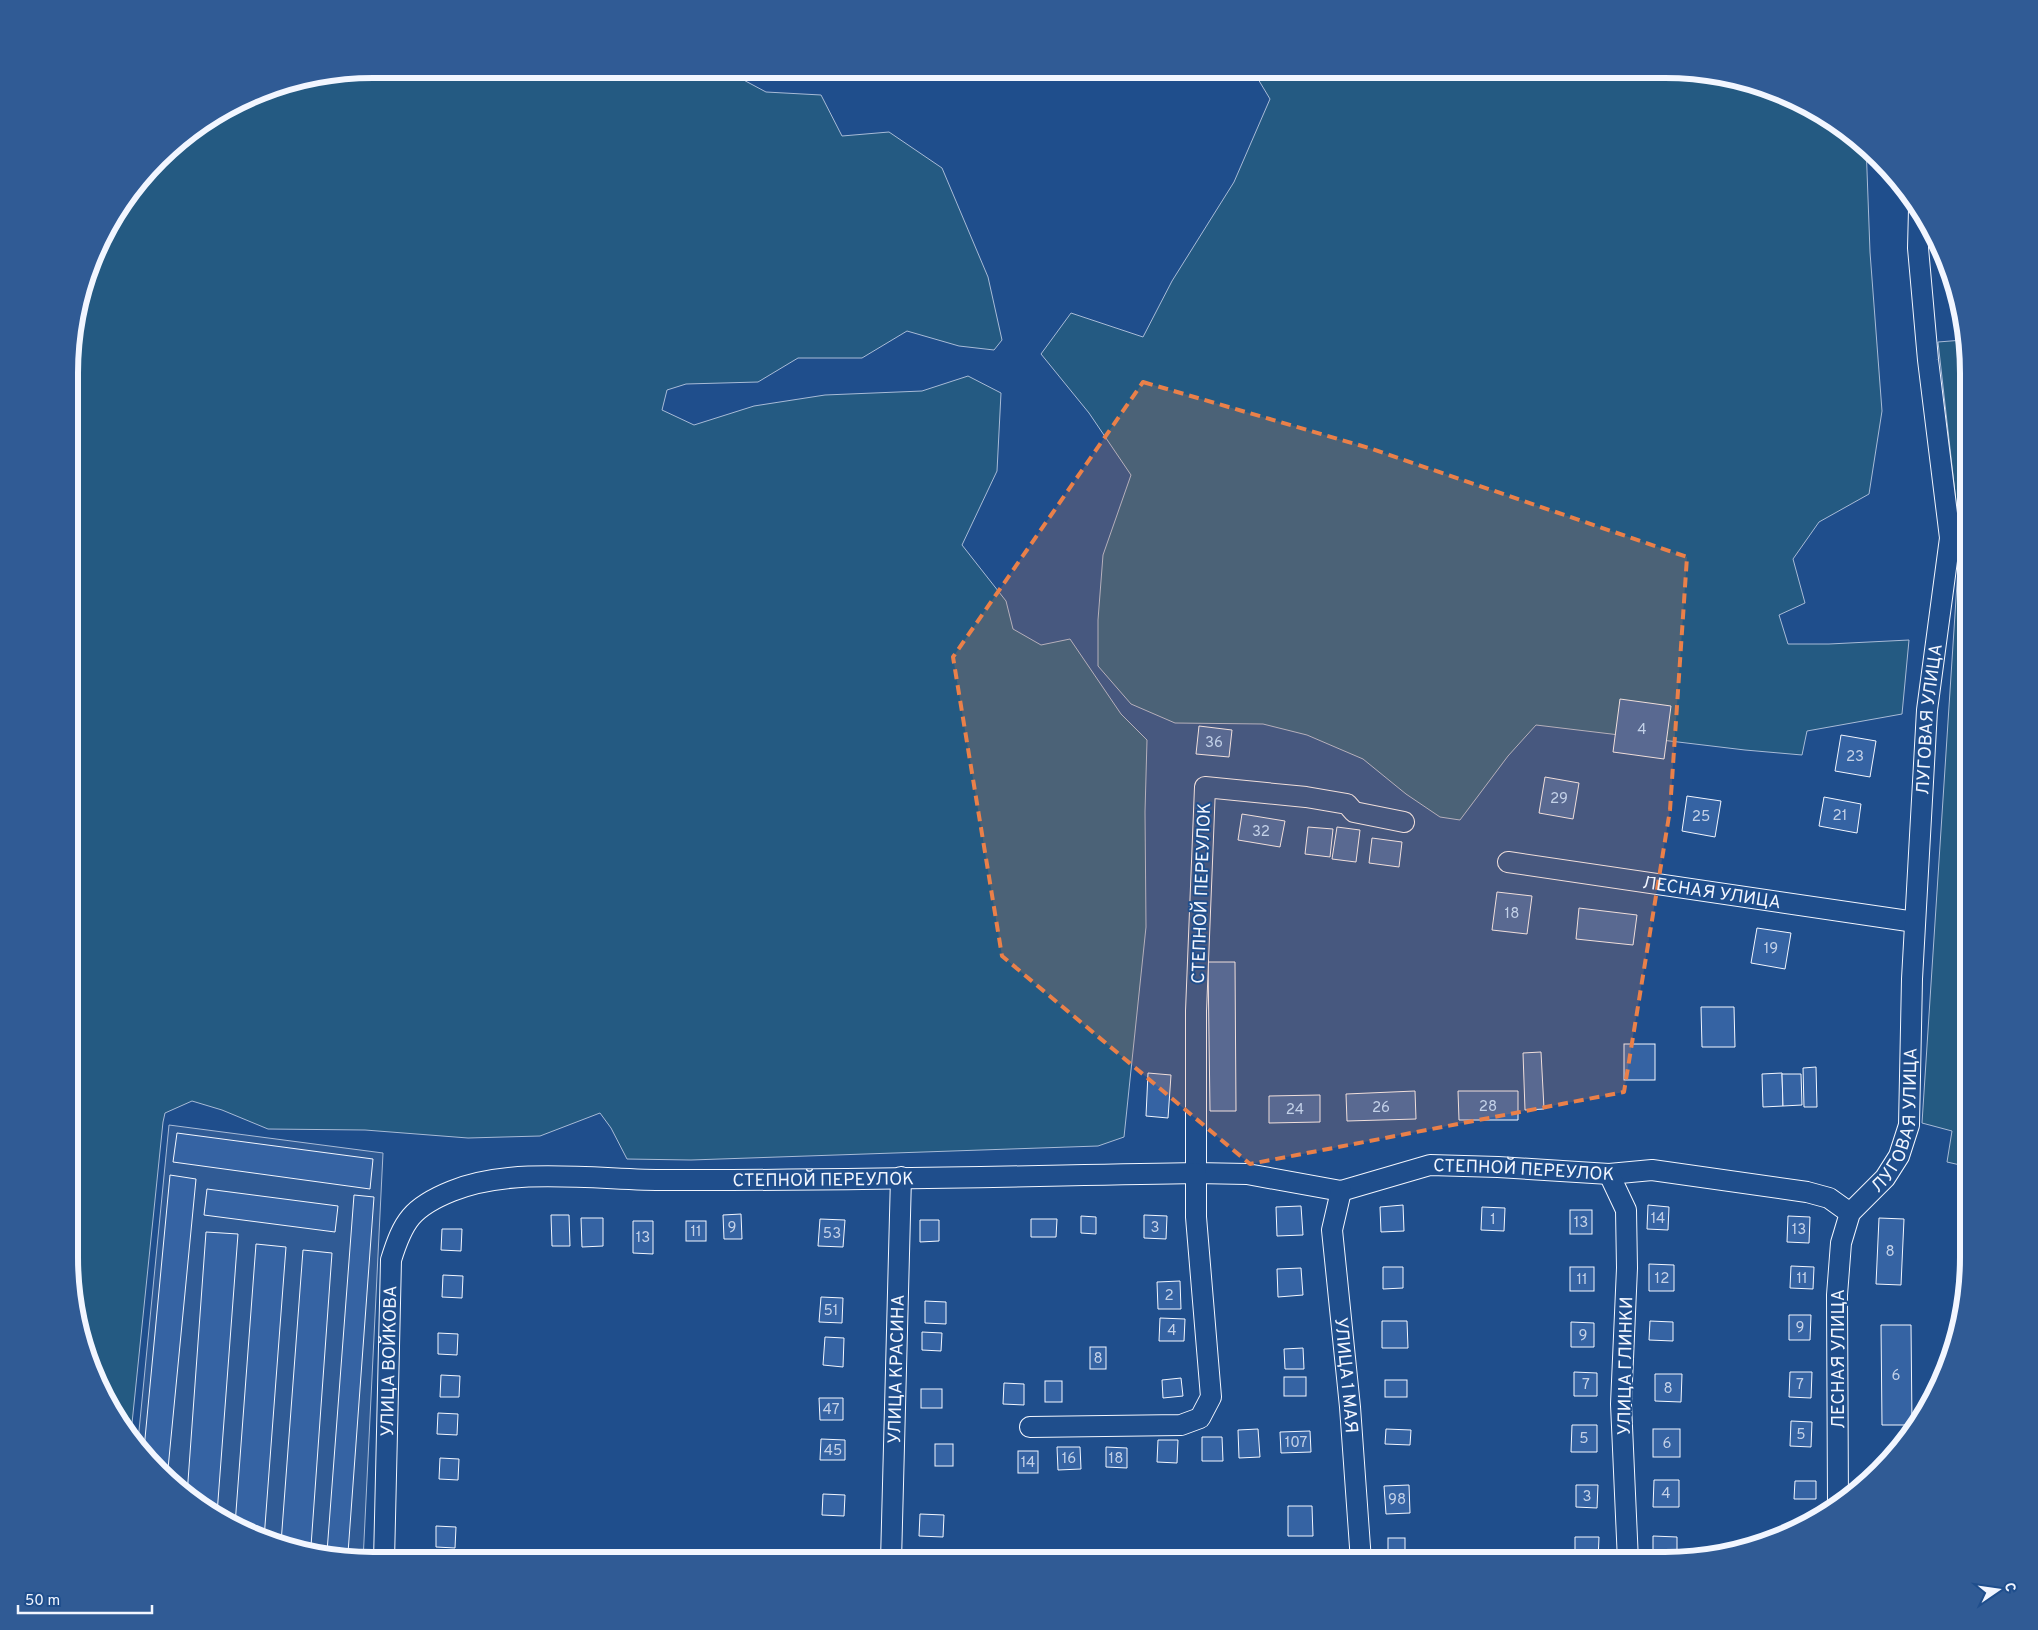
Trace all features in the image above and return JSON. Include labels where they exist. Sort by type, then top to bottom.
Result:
[{"type":"street","name":"ЛУГОВАЯ УЛИЦА","points":[[1850,1213],[1885,1178],[1899,1156],[1909,1125],[1915,922],[1927,710],[1950,538],[1928,360],[1918,248],[1919,221]]},
{"type":"street","name":"СТЕПНОЙ ПЕРЕУЛОК","points":[[1030,1427],[1181,1426],[1200,1418],[1211,1397],[1197,1234],[1196,1173],[1196,1011],[1205,787],[1331,801],[1347,804],[1354,812],[1404,822]]},
{"type":"street","name":"ЛЕСНАЯ УЛИЦА","points":[[1508,862],[1915,922]]},
{"type":"street","name":"СТЕПНОЙ ПЕРЕУЛОК","points":[[452,1190],[508,1177],[665,1180],[1196,1173],[1247,1174],[1341,1191],[1430,1164],[1609,1174],[1652,1170],[1806,1192],[1829,1198],[1850,1213]]},
{"type":"street","name":"УЛИЦА ГЛИНКИ","points":[[1609,1174],[1626,1210],[1627,1268],[1621,1404],[1628,1552]]},
{"type":"street","name":"УЛИЦА КРАСИНА","points":[[891,1552],[901,1177]]},
{"type":"street","name":"УЛИЦА ВОЙКОВА","points":[[384,1552],[391,1260],[399,1234],[411,1215],[430,1201],[452,1190]]},
{"type":"street","name":"УЛИЦА 1 МАЯ","points":[[1341,1191],[1332,1230],[1350,1407],[1360,1552]]},
{"type":"street","name":"ЛЕСНАЯ УЛИЦА","points":[[1838,1497],[1837,1295],[1841,1243],[1850,1213]]},
{"type":"highlighted area","points":[[1143,382],[1369,448],[1687,557],[1670,810],[1624,1092],[1250,1164],[1002,956],[953,657]]},
{"type":"shaded area","points":[[353,78],[740,78],[766,92],[821,95],[842,136],[889,132],[942,168],[988,277],[1002,340],[994,350],[959,346],[907,331],[862,358],[798,358],[758,382],[686,384],[667,390],[662,410],[694,425],[754,406],[825,395],[922,391],[968,376],[1001,393],[997,471],[962,545],[1006,601],[1013,629],[1041,645],[1070,639],[1121,714],[1147,740],[1145,812],[1146,927],[1124,1137],[1098,1146],[691,1160],[627,1159],[611,1128],[600,1113],[540,1136],[468,1138],[365,1130],[268,1129],[222,1110],[192,1101],[165,1113],[132,1428],[108,1388],[93,1352],[83,1315],[78,1277],[78,353],[83,315],[93,278],[117,225],[138,193],[178,151],[193,138],[225,117],[278,93],[315,83]]},
{"type":"shaded area","points":[[1257,78],[1685,78],[1723,83],[1778,100],[1829,127],[1866,157],[1870,252],[1882,411],[1869,494],[1819,522],[1793,559],[1805,603],[1779,615],[1788,644],[1909,640],[1902,714],[1807,731],[1802,755],[1536,725],[1508,756],[1460,820],[1440,817],[1406,794],[1363,759],[1307,735],[1263,724],[1175,723],[1131,704],[1098,666],[1098,620],[1103,555],[1131,475],[1089,413],[1041,354],[1071,313],[1143,337],[1172,281],[1234,182],[1270,99]]},
{"type":"shaded area","points":[[1959,340],[1960,537],[1938,342]]},
{"type":"shaded area","points":[[1960,537],[1960,1165],[1947,1162],[1952,1131],[1922,1123]]},
{"type":"shaded area","points":[[169,1125],[383,1153],[363,1552],[315,1547],[278,1537],[242,1522],[193,1492],[164,1466],[138,1437]]},
{"type":"building","points":[[1620,699],[1671,706],[1664,759],[1613,752]]},
{"type":"building","points":[[1199,726],[1232,730],[1229,757],[1196,754]]},
{"type":"building","points":[[1841,735],[1876,741],[1870,777],[1835,771]]},
{"type":"building","points":[[1545,777],[1579,783],[1573,819],[1539,813]]},
{"type":"building","points":[[1687,796],[1721,801],[1715,837],[1682,831]]},
{"type":"building","points":[[1824,797],[1861,804],[1857,833],[1819,826]]},
{"type":"building","points":[[1242,814],[1285,821],[1280,847],[1238,840]]},
{"type":"building","points":[[1308,827],[1333,829],[1330,857],[1305,854]]},
{"type":"building","points":[[1337,827],[1360,830],[1356,862],[1332,859]]},
{"type":"building","points":[[1372,838],[1402,842],[1399,867],[1369,863]]},
{"type":"building","points":[[1497,892],[1532,896],[1527,934],[1492,930]]},
{"type":"building","points":[[1579,908],[1637,915],[1633,945],[1576,939]]},
{"type":"building","points":[[1757,928],[1791,933],[1785,969],[1751,963]]},
{"type":"building","points":[[1208,962],[1235,962],[1236,1111],[1210,1111]]},
{"type":"building","points":[[1701,1007],[1734,1007],[1735,1047],[1702,1047]]},
{"type":"building","points":[[1624,1044],[1655,1044],[1655,1080],[1624,1080]]},
{"type":"building","points":[[1541,1052],[1544,1109],[1525,1110],[1523,1053]]},
{"type":"building","points":[[1816,1067],[1817,1107],[1804,1107],[1803,1068]]},
{"type":"building","points":[[1148,1073],[1171,1075],[1168,1118],[1146,1116]]},
{"type":"building","points":[[1782,1073],[1783,1106],[1763,1107],[1762,1074]]},
{"type":"building","points":[[1782,1074],[1801,1074],[1802,1105],[1783,1106]]},
{"type":"building","points":[[1415,1091],[1416,1119],[1347,1121],[1346,1094]]},
{"type":"building","points":[[1458,1091],[1518,1091],[1518,1120],[1459,1120]]},
{"type":"building","points":[[1320,1095],[1320,1122],[1269,1123],[1269,1096]]},
{"type":"building","points":[[177,1133],[373,1159],[370,1189],[173,1162]]},
{"type":"building","points":[[170,1175],[196,1179],[168,1470],[144,1444]]},
{"type":"building","points":[[207,1189],[338,1206],[335,1232],[204,1215]]},
{"type":"building","points":[[354,1195],[374,1197],[348,1551],[327,1549]]},
{"type":"building","points":[[1403,1205],[1404,1231],[1381,1232],[1380,1207]]},
{"type":"building","points":[[1648,1205],[1669,1207],[1668,1230],[1647,1229]]},
{"type":"building","points":[[1301,1206],[1303,1235],[1277,1236],[1276,1207]]},
{"type":"building","points":[[1482,1207],[1505,1208],[1504,1231],[1481,1230]]},
{"type":"building","points":[[1570,1210],[1592,1210],[1592,1234],[1570,1234]]},
{"type":"building","points":[[741,1214],[742,1239],[724,1239],[723,1215]]},
{"type":"building","points":[[551,1215],[569,1215],[570,1246],[552,1246]]},
{"type":"building","points":[[1144,1215],[1167,1216],[1166,1239],[1144,1238]]},
{"type":"building","points":[[1081,1216],[1096,1217],[1096,1234],[1081,1233]]},
{"type":"building","points":[[1788,1216],[1810,1217],[1809,1243],[1787,1242]]},
{"type":"building","points":[[581,1218],[603,1218],[603,1246],[582,1247]]},
{"type":"building","points":[[1879,1218],[1904,1219],[1901,1285],[1876,1284]]},
{"type":"building","points":[[820,1219],[845,1220],[843,1247],[818,1246]]},
{"type":"building","points":[[1031,1219],[1057,1219],[1056,1237],[1031,1237]]},
{"type":"building","points":[[920,1220],[939,1220],[939,1241],[920,1242]]},
{"type":"building","points":[[633,1221],[653,1221],[653,1254],[633,1253]]},
{"type":"building","points":[[686,1221],[706,1221],[706,1241],[686,1241]]},
{"type":"building","points":[[442,1229],[462,1229],[461,1251],[441,1250]]},
{"type":"building","points":[[206,1232],[238,1234],[217,1508],[188,1487]]},
{"type":"building","points":[[256,1244],[286,1247],[265,1532],[235,1519]]},
{"type":"building","points":[[303,1250],[332,1253],[311,1546],[281,1538]]},
{"type":"building","points":[[1649,1264],[1674,1265],[1674,1291],[1649,1291]]},
{"type":"building","points":[[1791,1266],[1814,1267],[1813,1289],[1790,1288]]},
{"type":"building","points":[[1383,1267],[1403,1267],[1403,1288],[1383,1289]]},
{"type":"building","points":[[1570,1267],[1594,1267],[1594,1291],[1570,1291]]},
{"type":"building","points":[[1301,1268],[1303,1295],[1278,1297],[1277,1269]]},
{"type":"building","points":[[443,1275],[463,1276],[462,1298],[442,1297]]},
{"type":"building","points":[[1180,1281],[1181,1309],[1158,1309],[1157,1282]]},
{"type":"building","points":[[821,1297],[843,1298],[842,1323],[819,1322]]},
{"type":"building","points":[[925,1301],[946,1302],[946,1324],[925,1323]]},
{"type":"building","points":[[1789,1315],[1811,1315],[1810,1340],[1789,1340]]},
{"type":"building","points":[[1160,1318],[1185,1319],[1184,1341],[1159,1341]]},
{"type":"building","points":[[1382,1321],[1407,1321],[1408,1348],[1382,1348]]},
{"type":"building","points":[[1650,1321],[1673,1322],[1673,1341],[1649,1340]]},
{"type":"building","points":[[1571,1322],[1594,1323],[1594,1347],[1571,1347]]},
{"type":"building","points":[[1881,1325],[1911,1325],[1912,1419],[1908,1425],[1882,1425]]},
{"type":"building","points":[[922,1332],[942,1333],[941,1351],[922,1350]]},
{"type":"building","points":[[438,1333],[458,1334],[457,1355],[438,1354]]},
{"type":"building","points":[[825,1337],[844,1338],[843,1367],[823,1365]]},
{"type":"building","points":[[1090,1347],[1106,1347],[1106,1369],[1090,1369]]},
{"type":"building","points":[[1303,1348],[1304,1369],[1285,1369],[1284,1349]]},
{"type":"building","points":[[1574,1372],[1597,1373],[1597,1396],[1574,1396]]},
{"type":"building","points":[[1790,1372],[1812,1372],[1811,1398],[1789,1397]]},
{"type":"building","points":[[1655,1374],[1682,1374],[1681,1402],[1655,1401]]},
{"type":"building","points":[[441,1375],[460,1376],[459,1397],[440,1397]]},
{"type":"building","points":[[1284,1377],[1306,1377],[1306,1396],[1284,1396]]},
{"type":"building","points":[[1181,1378],[1183,1396],[1163,1398],[1162,1380]]},
{"type":"building","points":[[1385,1380],[1407,1380],[1407,1397],[1385,1397]]},
{"type":"building","points":[[1045,1381],[1062,1381],[1062,1402],[1045,1402]]},
{"type":"building","points":[[1004,1383],[1024,1384],[1024,1405],[1003,1404]]},
{"type":"building","points":[[921,1389],[942,1389],[942,1408],[921,1408]]},
{"type":"building","points":[[819,1398],[843,1398],[843,1420],[820,1420]]},
{"type":"building","points":[[438,1413],[458,1414],[457,1435],[437,1434]]},
{"type":"building","points":[[1791,1421],[1812,1422],[1811,1447],[1790,1446]]},
{"type":"building","points":[[1572,1425],[1597,1425],[1597,1452],[1571,1452]]},
{"type":"building","points":[[1258,1429],[1260,1457],[1239,1458],[1238,1430]]},
{"type":"building","points":[[1386,1429],[1411,1430],[1410,1445],[1385,1444]]},
{"type":"building","points":[[1653,1429],[1680,1429],[1680,1457],[1653,1457]]},
{"type":"building","points":[[1310,1431],[1311,1452],[1281,1453],[1280,1432]]},
{"type":"building","points":[[1202,1437],[1222,1437],[1223,1461],[1202,1461]]},
{"type":"building","points":[[821,1439],[845,1440],[845,1460],[820,1460]]},
{"type":"building","points":[[1158,1440],[1178,1440],[1177,1463],[1157,1462]]},
{"type":"building","points":[[935,1444],[953,1444],[953,1466],[935,1466]]},
{"type":"building","points":[[1057,1447],[1080,1447],[1081,1469],[1058,1470]]},
{"type":"building","points":[[1106,1447],[1127,1448],[1127,1468],[1106,1467]]},
{"type":"building","points":[[1018,1451],[1038,1451],[1038,1473],[1018,1473]]},
{"type":"building","points":[[440,1458],[459,1459],[458,1480],[439,1479]]},
{"type":"building","points":[[1654,1480],[1679,1480],[1679,1507],[1653,1507]]},
{"type":"building","points":[[1795,1481],[1816,1481],[1816,1499],[1794,1499]]},
{"type":"building","points":[[1409,1485],[1410,1513],[1386,1514],[1384,1486]]},
{"type":"building","points":[[1576,1485],[1598,1485],[1597,1508],[1576,1507]]},
{"type":"building","points":[[823,1494],[845,1495],[844,1516],[822,1515]]},
{"type":"building","points":[[1288,1506],[1312,1506],[1313,1536],[1288,1536]]},
{"type":"building","points":[[920,1514],[944,1515],[943,1537],[919,1536]]},
{"type":"building","points":[[436,1526],[456,1527],[455,1548],[436,1547]]},
{"type":"building","points":[[1653,1536],[1677,1537],[1677,1552],[1653,1552]]},
{"type":"building","points":[[1575,1537],[1599,1537],[1598,1552],[1575,1552]]},
{"type":"building","points":[[1388,1538],[1405,1538],[1405,1552],[1388,1552]]}]
